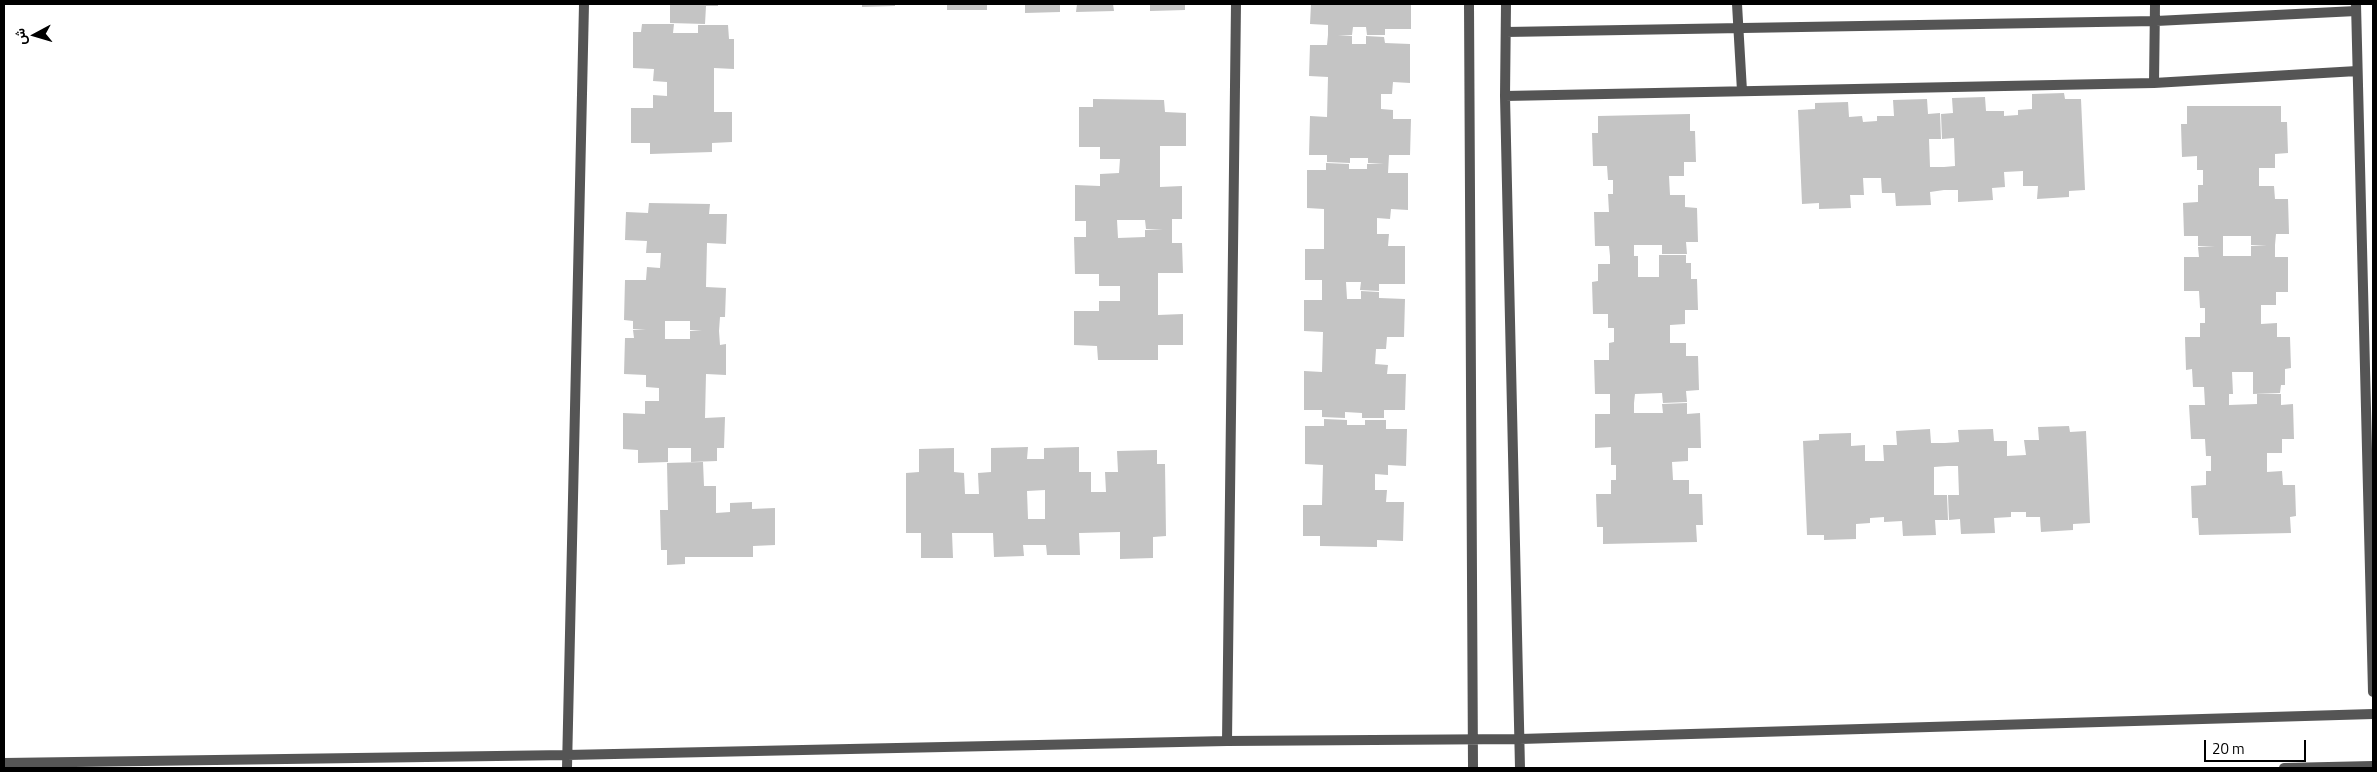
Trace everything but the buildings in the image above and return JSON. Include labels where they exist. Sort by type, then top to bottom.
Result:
[{"type":"street","points":[[568,768],[584,4]]},
{"type":"street","points":[[1227,741],[1236,4]]},
{"type":"street","points":[[1469,4],[1473,768]]},
{"type":"street","points":[[1506,4],[1506,96],[1520,768]]},
{"type":"street","points":[[1737,4],[1742,91]]},
{"type":"street","points":[[2154,83],[2155,4]]},
{"type":"street","points":[[1506,32],[2156,21],[2356,8],[2373,692]]},
{"type":"street","points":[[1506,96],[2154,83],[2357,71]]},
{"type":"street","points":[[4,763],[567,755],[1227,741],[1520,739],[2373,714]]},
{"type":"street","points":[[2284,768],[2373,766]]}]
